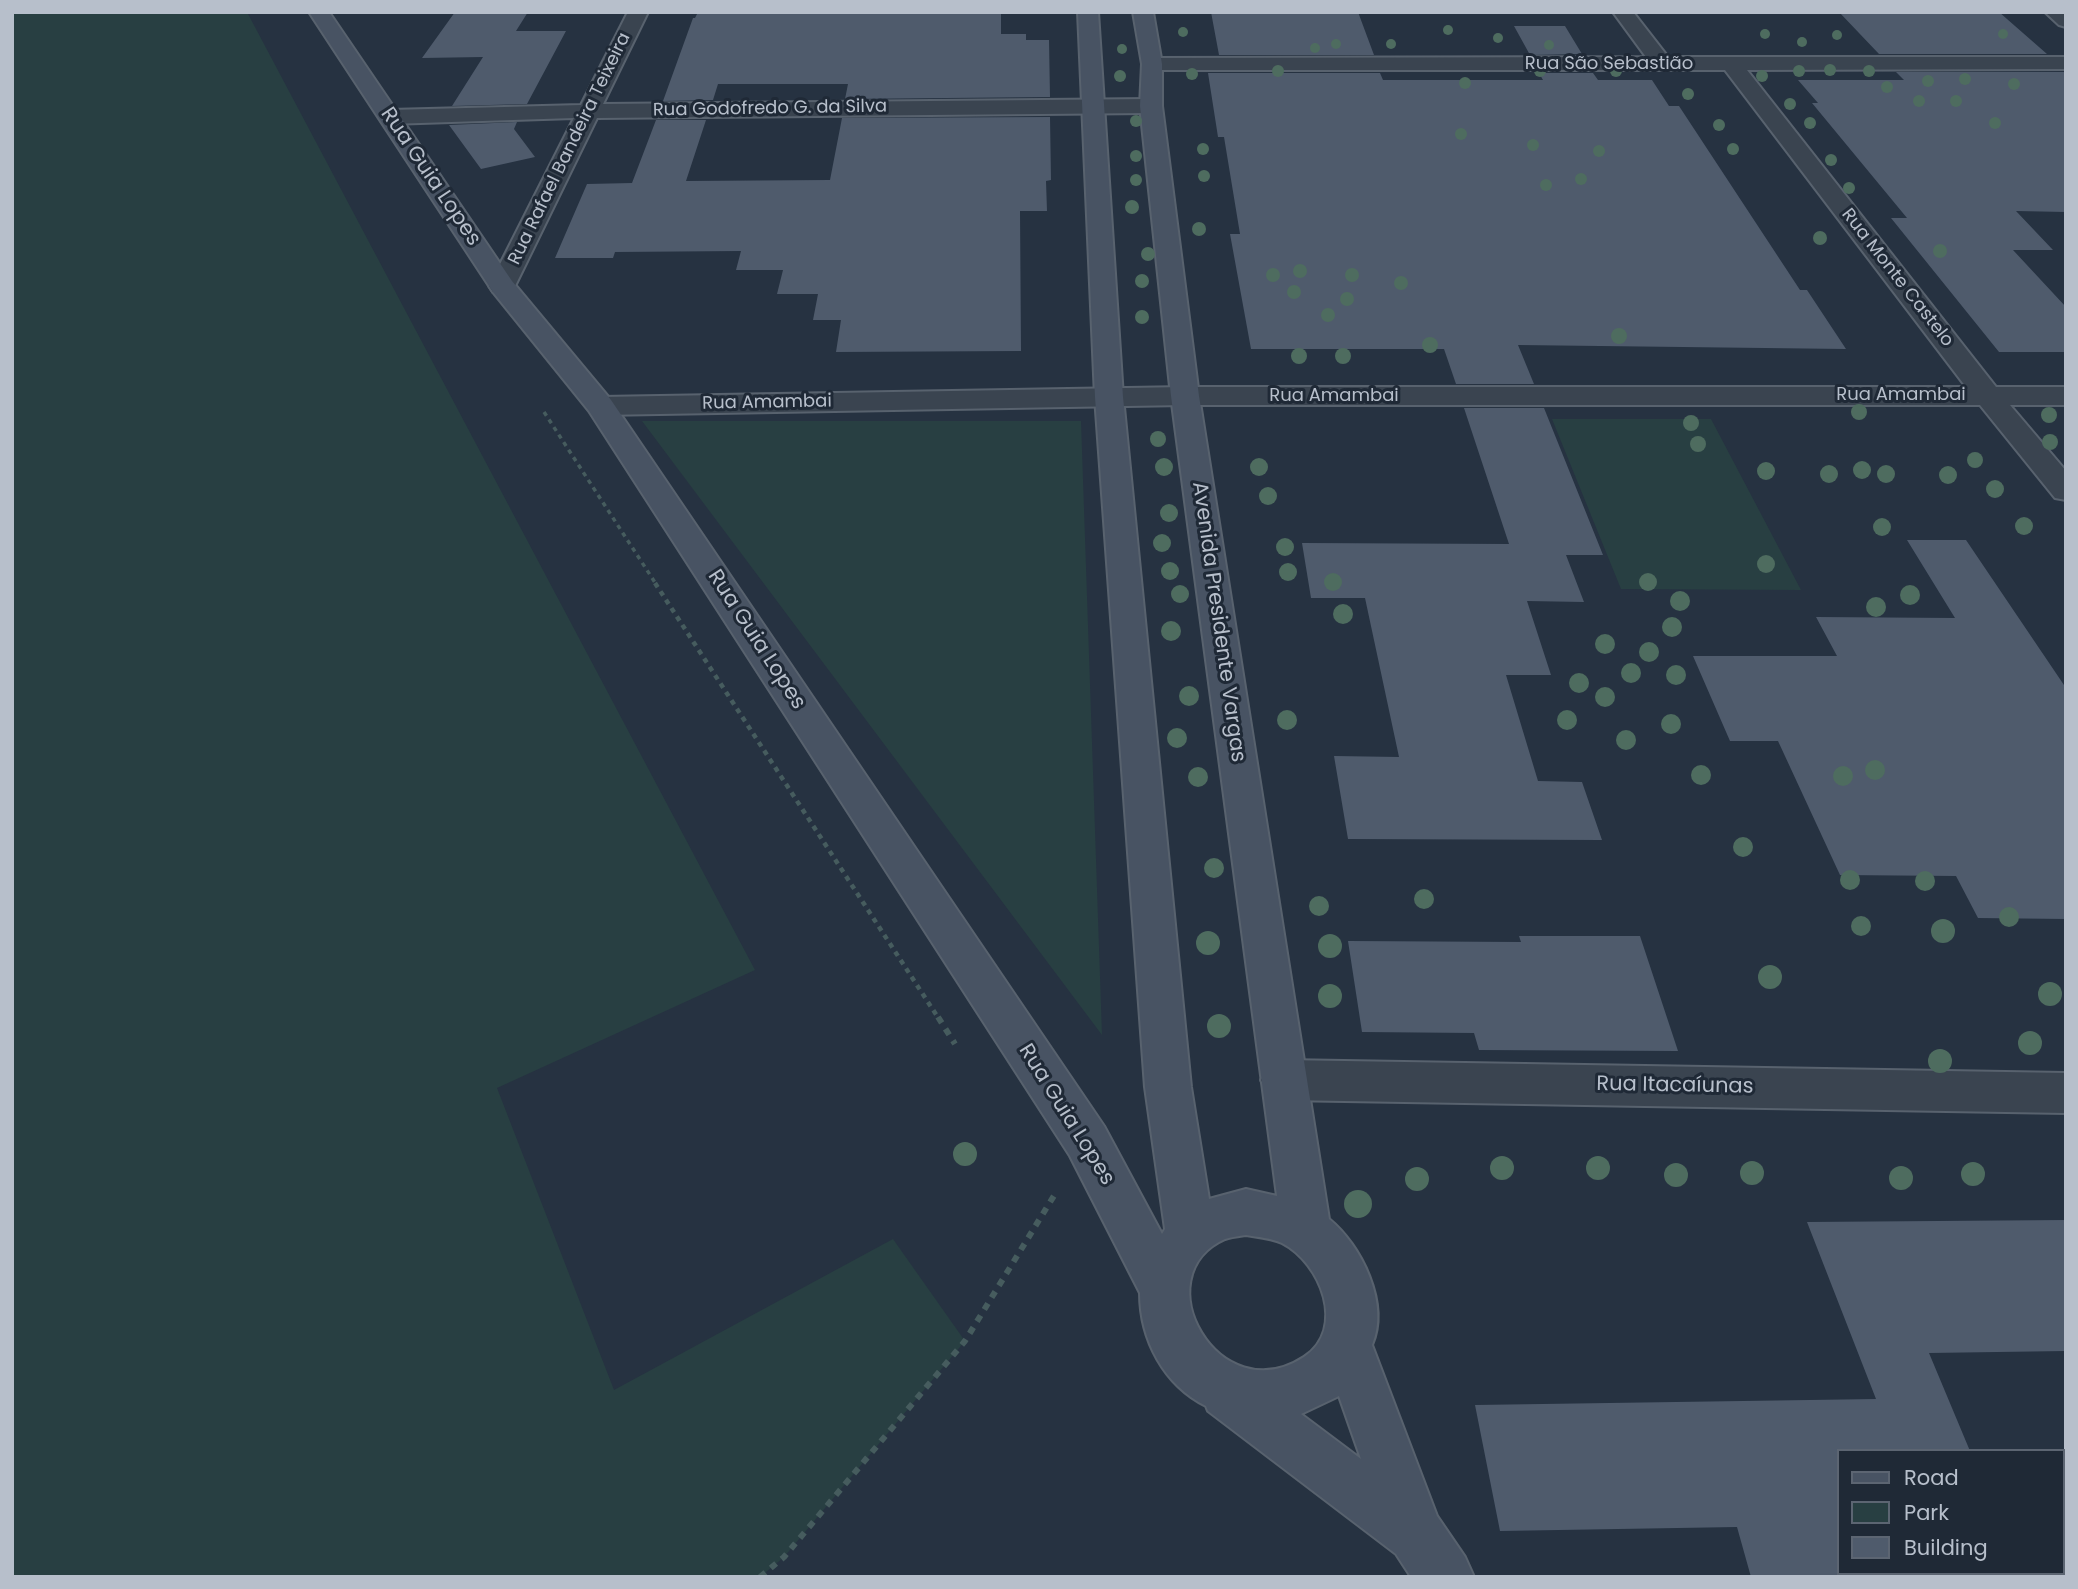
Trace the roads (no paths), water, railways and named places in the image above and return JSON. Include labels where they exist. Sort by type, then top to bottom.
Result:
[{"type":"main road","name":"Rua Guia Lopes","points":[[319,12],[502,286],[601,406],[1087,1141],[1164,1288]]},
{"type":"main road","points":[[1088,12],[1109,397],[1168,1087],[1190,1234]]},
{"type":"main road","name":"Avenida Presidente Vargas","points":[[1143,12],[1152,64],[1151,106],[1185,396],[1306,1231]]},
{"type":"main road","points":[[1205,1376],[1230,1390],[1258,1397],[1286,1395],[1312,1385],[1333,1368],[1347,1346],[1352,1314],[1348,1283],[1331,1254],[1306,1231],[1278,1217],[1246,1213],[1216,1219],[1190,1234],[1173,1258],[1164,1288],[1167,1320],[1180,1350],[1205,1376],[1431,1555]]},
{"type":"main road","points":[[1347,1346],[1431,1555]]},
{"type":"street","name":"Rua Rafael Bandeira Teixeira","points":[[502,286],[638,12]]},
{"type":"street","points":[[1623,12],[1662,64]]},
{"type":"street","points":[[2055,12],[2066,21]]},
{"type":"street","name":"Rua São Sebastião","points":[[1152,64],[2066,63]]},
{"type":"street","name":"Rua Monte Castelo","points":[[1731,64],[1987,395],[2066,491]]},
{"type":"street","name":"Rua Godofredo G. da Silva","points":[[390,117],[589,111],[1151,106]]},
{"type":"street","name":"Rua Amambai","points":[[601,406],[1185,396],[2066,396]]},
{"type":"street","name":"Rua Itacaíunas","points":[[1284,1080],[2066,1093]]}]
